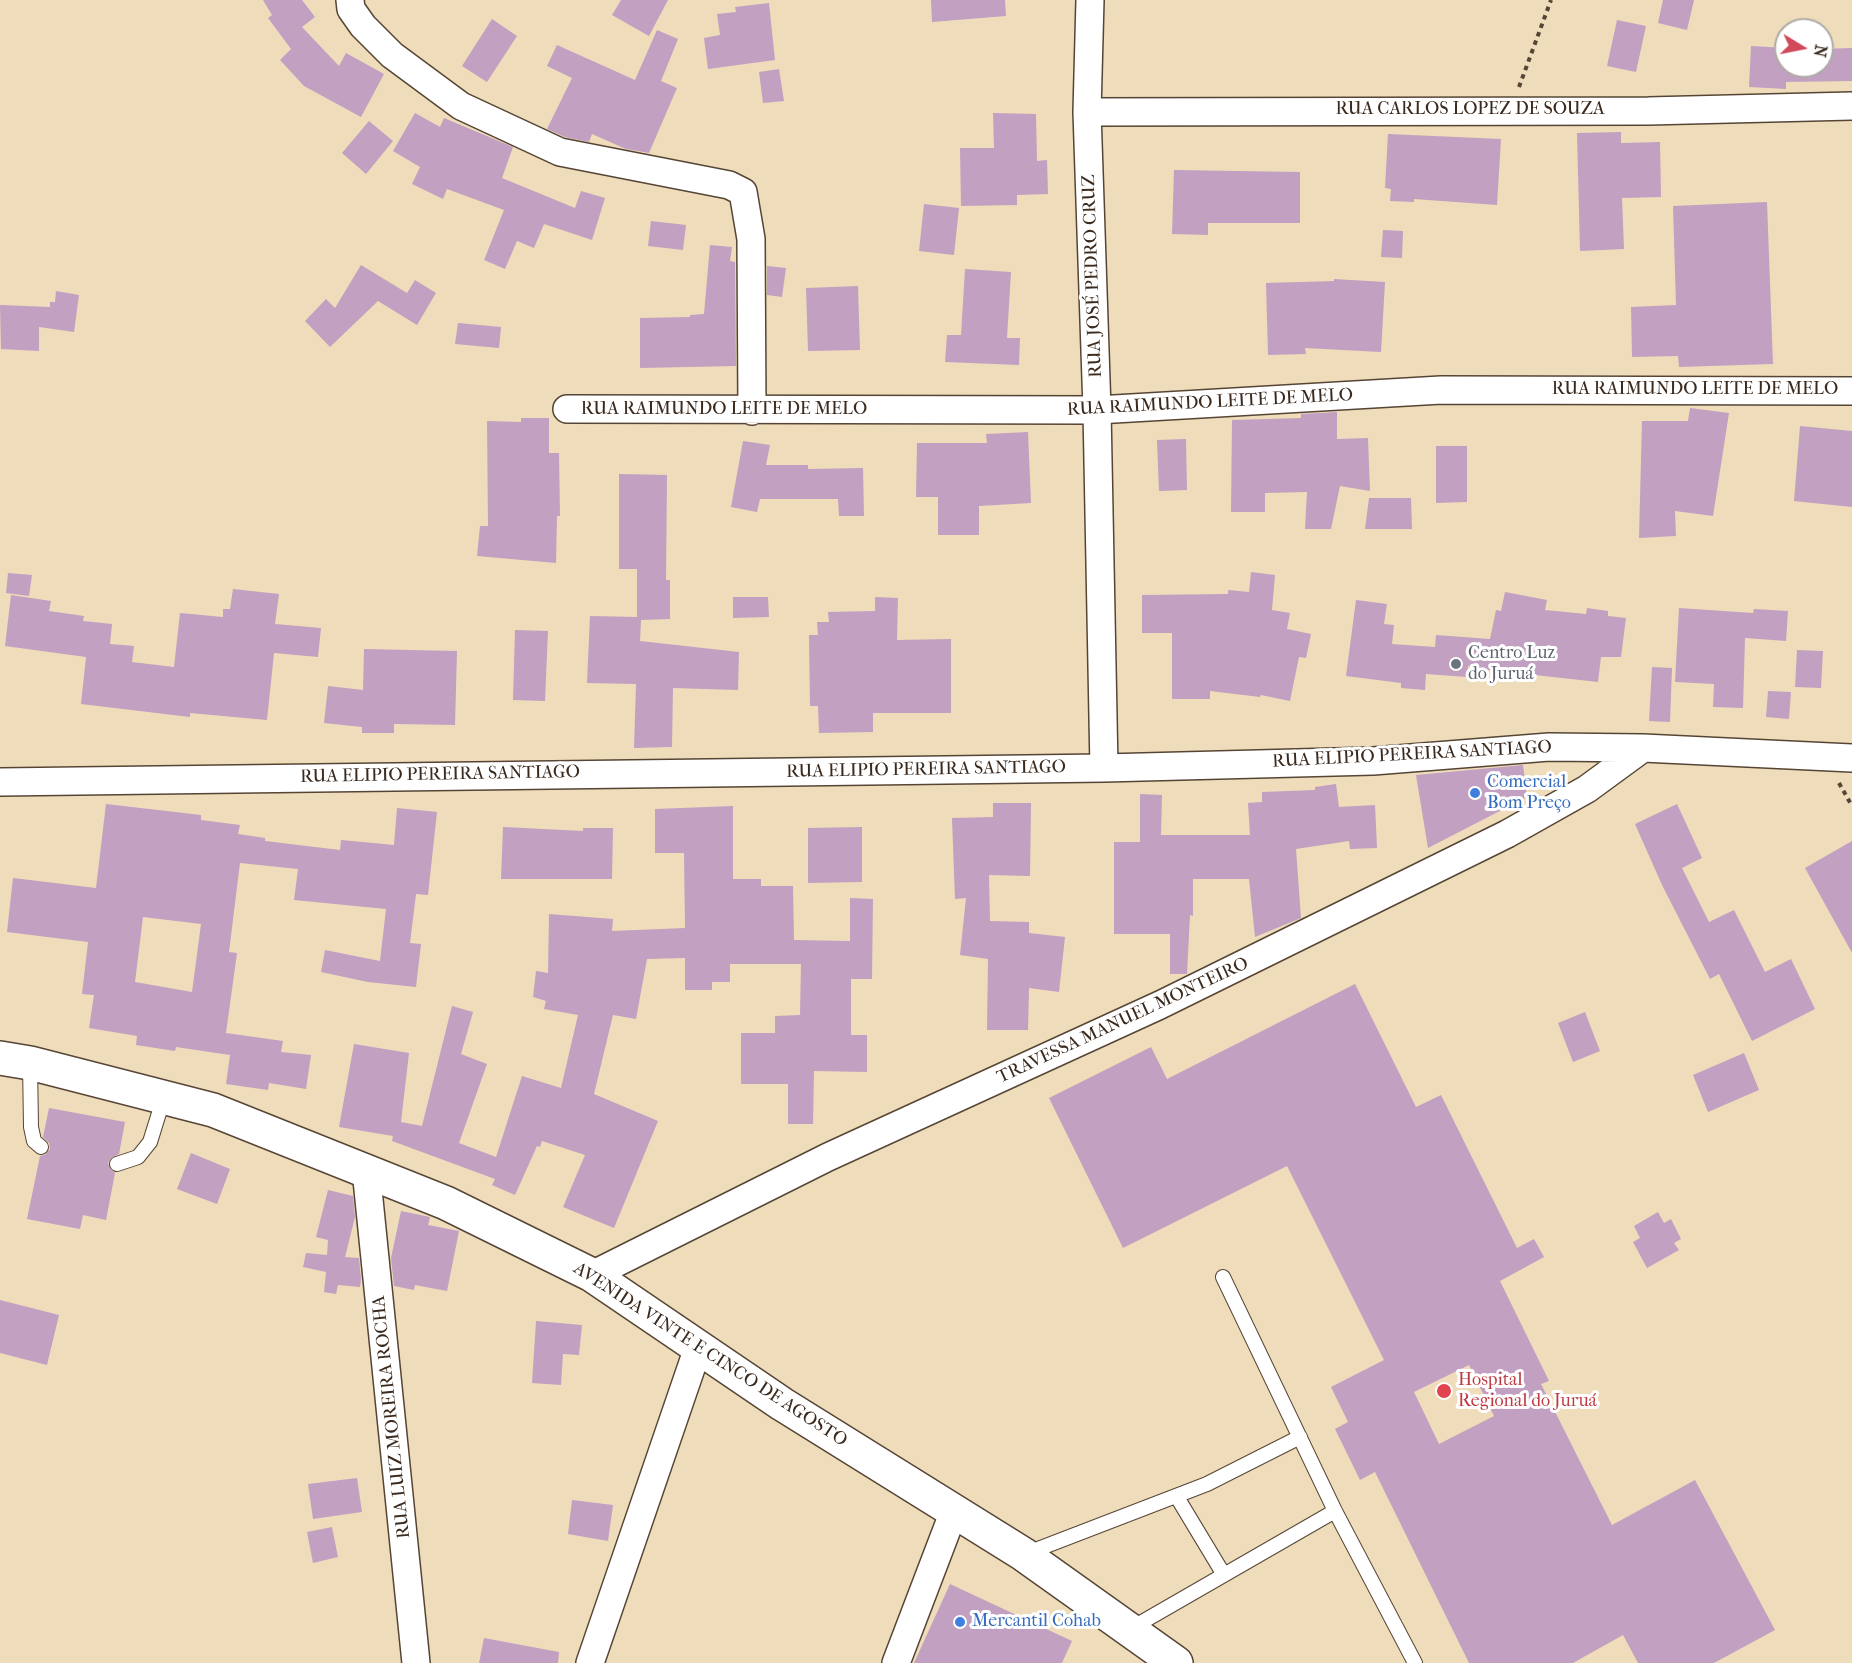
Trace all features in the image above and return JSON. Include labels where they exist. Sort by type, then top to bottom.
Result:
[{"type":"main road","name":"AVENIDA VINTE E CINCO DE AGOSTO","points":[[15,1060],[213,1110],[446,1203],[592,1275],[699,1345],[783,1404],[1023,1554],[1176,1663]]},
{"type":"street","points":[[350,0],[351,9],[363,26],[392,55],[461,106],[560,153],[729,185],[743,192],[751,239],[752,411]]},
{"type":"street","name":"RUA JOSÉ PEDRO CRUZ","points":[[1090,0],[1087,111],[1097,410],[1104,768]]},
{"type":"street","name":"RUA CARLOS LOPEZ DE SOUZA","points":[[1087,111],[1648,111],[1852,105]]},
{"type":"street","name":"RUA RAIMUNDO LEITE DE MELO","points":[[567,409],[1097,410],[1441,390],[1852,391]]},
{"type":"street","name":"RUA ELIPIO PEREIRA SANTIAGO","points":[[0,782],[1104,768],[1373,761],[1549,747],[1643,748],[1852,758]]},
{"type":"street","name":"TRAVESSA MANUEL MONTEIRO","points":[[592,1275],[828,1157],[1160,1005],[1507,834],[1587,789],[1643,748]]},
{"type":"street","name":"RUA LUIZ MOREIRA ROCHA","points":[[366,1170],[416,1663]]},
{"type":"street","points":[[590,1663],[699,1345]]},
{"type":"street","points":[[896,1663],[954,1511]]},
{"type":"lane","points":[[15,1060],[34,1141],[41,1147]]},
{"type":"lane","points":[[117,1164],[138,1157],[150,1142],[164,1097]]},
{"type":"lane","points":[[1223,1277],[1335,1511],[1415,1663]]},
{"type":"lane","points":[[1023,1554],[1177,1497],[1300,1437]]},
{"type":"lane","points":[[1177,1497],[1224,1575]]},
{"type":"lane","points":[[1129,1630],[1335,1511]]},
{"type":"path","points":[[1510,110],[1551,0]]},
{"type":"building","points":[[263,0],[302,0],[315,17],[302,27],[339,66],[346,53],[384,74],[361,117],[304,86],[280,60],[291,49],[268,18],[272,15]]},
{"type":"building","points":[[621,0],[668,0],[649,36],[612,15]]},
{"type":"building","points":[[931,0],[1005,0],[1006,16],[932,22]]},
{"type":"building","points":[[1663,0],[1694,0],[1687,30],[1658,23]]},
{"type":"building","points":[[769,3],[775,60],[708,69],[704,38],[720,35],[717,14],[736,12],[735,7]]},
{"type":"building","points":[[492,19],[517,36],[487,82],[462,66]]},
{"type":"building","points":[[1617,20],[1646,26],[1636,72],[1607,66]]},
{"type":"building","points":[[657,30],[678,39],[661,81],[677,88],[649,153],[626,149],[592,134],[589,142],[565,137],[547,129],[572,78],[547,66],[557,45],[635,80]]},
{"type":"building","points":[[1751,46],[1774,47],[1774,78],[1834,78],[1834,49],[1852,48],[1852,81],[1786,82],[1786,89],[1749,87]]},
{"type":"building","points":[[779,69],[784,101],[763,103],[759,72]]},
{"type":"building","points":[[415,113],[440,127],[444,118],[513,147],[502,178],[575,208],[581,191],[605,198],[592,240],[544,224],[534,248],[517,241],[505,269],[484,260],[504,210],[447,189],[443,199],[412,184],[420,167],[393,151]]},
{"type":"building","points":[[993,113],[1036,114],[1037,161],[1047,160],[1048,194],[1017,195],[1017,205],[961,206],[960,148],[994,148]]},
{"type":"building","points":[[369,121],[393,141],[366,174],[342,153]]},
{"type":"building","points":[[1621,132],[1621,143],[1660,142],[1661,197],[1622,198],[1624,249],[1580,251],[1577,133]]},
{"type":"building","points":[[1388,134],[1501,139],[1497,205],[1414,199],[1414,202],[1390,201],[1391,189],[1385,188]]},
{"type":"building","points":[[1174,170],[1300,172],[1300,223],[1208,223],[1208,235],[1172,234]]},
{"type":"building","points":[[1767,202],[1773,364],[1679,367],[1678,356],[1632,357],[1631,307],[1676,305],[1673,206]]},
{"type":"building","points":[[924,204],[959,208],[954,255],[919,251]]},
{"type":"building","points":[[651,221],[686,225],[683,250],[648,246]]},
{"type":"building","points":[[1383,230],[1403,231],[1402,258],[1381,257]]},
{"type":"building","points":[[710,245],[732,247],[730,261],[735,262],[736,366],[640,368],[640,318],[690,317],[690,315],[704,314]]},
{"type":"building","points":[[361,265],[407,293],[415,280],[436,293],[417,325],[378,301],[330,347],[305,321],[326,299],[335,308]]},
{"type":"building","points":[[767,266],[786,268],[782,297],[767,295]]},
{"type":"building","points":[[965,269],[1011,272],[1007,338],[1020,338],[1019,365],[945,362],[947,335],[961,335]]},
{"type":"building","points":[[1334,279],[1385,282],[1381,352],[1305,348],[1306,354],[1268,355],[1266,283],[1334,281]]},
{"type":"building","points":[[858,286],[860,350],[808,351],[806,288]]},
{"type":"building","points":[[56,291],[79,295],[74,332],[39,327],[39,351],[1,349],[0,305],[50,307],[50,302],[55,302]]},
{"type":"building","points":[[458,323],[501,327],[499,348],[455,344]]},
{"type":"building","points":[[1690,408],[1729,413],[1713,516],[1675,511],[1676,536],[1639,538],[1642,421],[1688,421]]},
{"type":"building","points":[[1337,412],[1337,439],[1368,438],[1370,491],[1340,486],[1331,529],[1305,529],[1307,492],[1265,493],[1265,512],[1231,512],[1232,420],[1301,418],[1301,414]]},
{"type":"building","points":[[521,418],[549,418],[549,453],[559,453],[560,516],[557,516],[556,563],[477,556],[480,526],[488,526],[487,421],[521,422]]},
{"type":"building","points":[[1800,426],[1852,431],[1852,507],[1794,501]]},
{"type":"building","points":[[1028,432],[1031,503],[979,506],[979,535],[938,535],[938,497],[916,497],[917,443],[987,443],[986,434]]},
{"type":"building","points":[[1186,439],[1187,490],[1159,491],[1157,440]]},
{"type":"building","points":[[743,441],[770,445],[766,465],[808,465],[808,469],[863,468],[864,516],[839,516],[838,499],[760,499],[757,512],[731,507]]},
{"type":"building","points":[[1436,446],[1467,446],[1467,502],[1436,503]]},
{"type":"building","points":[[619,474],[667,475],[666,580],[670,580],[670,619],[641,620],[640,641],[739,652],[738,690],[673,688],[672,747],[634,748],[636,684],[587,683],[590,616],[637,617],[637,569],[619,569]]},
{"type":"building","points":[[1369,498],[1411,498],[1412,529],[1365,529]]},
{"type":"building","points":[[1251,572],[1275,575],[1272,610],[1290,613],[1287,629],[1311,634],[1306,658],[1299,657],[1290,701],[1261,695],[1260,697],[1210,691],[1210,699],[1172,699],[1172,633],[1142,633],[1142,595],[1228,594],[1228,590],[1249,592]]},
{"type":"building","points":[[8,573],[32,575],[29,596],[6,593]]},
{"type":"building","points":[[233,589],[279,594],[275,624],[321,628],[318,657],[274,653],[267,720],[190,713],[190,717],[81,704],[86,657],[5,646],[11,595],[51,601],[49,611],[84,616],[83,621],[112,624],[110,644],[134,646],[132,662],[174,667],[180,613],[223,617],[223,609],[230,609]]},
{"type":"building","points":[[1505,592],[1547,600],[1545,610],[1586,614],[1587,608],[1608,611],[1608,616],[1626,618],[1621,657],[1601,657],[1598,682],[1535,675],[1535,679],[1468,666],[1467,677],[1426,674],[1425,690],[1401,688],[1401,683],[1346,676],[1356,600],[1387,604],[1384,624],[1394,625],[1392,644],[1435,647],[1436,635],[1490,639],[1496,610],[1501,611]]},
{"type":"building","points":[[733,597],[768,597],[769,617],[733,618]]},
{"type":"building","points":[[875,597],[898,598],[897,640],[951,639],[951,713],[873,713],[873,732],[819,733],[818,706],[810,706],[809,635],[818,635],[817,622],[829,622],[828,612],[875,611]]},
{"type":"building","points":[[1679,608],[1753,613],[1754,609],[1788,611],[1786,641],[1745,638],[1743,708],[1713,707],[1714,684],[1675,682]]},
{"type":"building","points":[[515,630],[548,631],[545,701],[513,700]]},
{"type":"building","points":[[364,649],[457,651],[455,725],[394,724],[394,733],[362,733],[362,727],[324,723],[328,686],[363,690]]},
{"type":"building","points":[[1797,650],[1823,651],[1821,688],[1795,687]]},
{"type":"building","points":[[1652,667],[1672,668],[1670,722],[1649,721]]},
{"type":"building","points":[[1768,691],[1791,692],[1789,719],[1766,717]]},
{"type":"building","points":[[1523,765],[1527,797],[1428,848],[1416,775]]},
{"type":"building","points":[[1336,784],[1339,807],[1375,805],[1377,848],[1350,849],[1349,841],[1296,849],[1301,918],[1255,937],[1249,879],[1193,879],[1193,916],[1190,915],[1187,974],[1170,974],[1170,934],[1114,934],[1114,842],[1140,842],[1140,794],[1162,795],[1161,835],[1250,835],[1248,803],[1262,802],[1262,792],[1315,790],[1315,787]]},
{"type":"building","points":[[993,803],[1031,803],[1030,876],[989,875],[990,921],[1029,922],[1029,933],[1065,937],[1059,992],[1029,988],[1028,1030],[987,1030],[988,959],[960,955],[966,898],[955,899],[952,818],[993,817]]},
{"type":"building","points":[[106,804],[201,815],[201,820],[240,825],[238,834],[265,838],[265,841],[340,850],[341,840],[394,845],[397,808],[437,812],[428,895],[416,894],[410,943],[421,944],[416,987],[368,982],[321,972],[325,950],[380,961],[386,909],[294,900],[298,869],[240,863],[229,952],[237,953],[226,1033],[283,1041],[281,1052],[311,1055],[306,1089],[269,1083],[268,1090],[226,1084],[230,1055],[176,1047],[175,1051],[136,1045],[137,1036],[89,1028],[94,995],[82,994],[88,942],[7,932],[13,878],[96,888]],"holes":[[[143,917],[201,924],[192,992],[135,982]]]},
{"type":"building","points":[[1677,804],[1702,858],[1682,868],[1709,922],[1734,910],[1765,972],[1791,959],[1815,1009],[1752,1041],[1719,974],[1710,979],[1662,885],[1635,824]]},
{"type":"building","points":[[733,806],[733,879],[761,879],[761,886],[793,886],[794,940],[850,941],[850,898],[873,899],[872,979],[851,979],[851,1035],[867,1035],[867,1072],[814,1071],[813,1124],[788,1124],[788,1084],[741,1084],[741,1033],[775,1033],[775,1016],[800,1015],[801,964],[730,964],[730,982],[712,982],[712,990],[685,990],[685,958],[647,959],[636,1019],[613,1015],[594,1094],[658,1121],[614,1228],[563,1207],[585,1155],[542,1141],[540,1147],[537,1146],[515,1195],[492,1185],[495,1179],[392,1141],[393,1136],[339,1127],[354,1044],[409,1053],[401,1122],[422,1126],[452,1006],[473,1012],[461,1054],[487,1064],[459,1143],[496,1157],[522,1076],[561,1088],[578,1015],[544,1009],[546,1001],[533,997],[536,971],[548,973],[549,914],[613,919],[612,931],[685,928],[684,853],[655,853],[655,809]]},
{"type":"building","points":[[503,827],[583,831],[583,828],[613,828],[612,879],[501,879]]},
{"type":"building","points":[[862,827],[862,882],[808,883],[808,828]]},
{"type":"building","points":[[1852,841],[1852,953],[1805,868]]},
{"type":"building","points":[[1355,984],[1416,1107],[1441,1095],[1517,1248],[1534,1239],[1544,1257],[1500,1281],[1549,1381],[1541,1384],[1612,1525],[1695,1480],[1775,1630],[1714,1663],[1638,1663],[1623,1635],[1573,1663],[1469,1663],[1375,1472],[1360,1480],[1335,1429],[1348,1422],[1331,1387],[1384,1360],[1287,1166],[1123,1248],[1049,1098],[1151,1047],[1167,1079]],"holes":[[[1469,1365],[1494,1416],[1439,1444],[1414,1392]]]},
{"type":"building","points":[[1585,1012],[1600,1051],[1573,1062],[1558,1023]]},
{"type":"building","points":[[1744,1053],[1759,1090],[1708,1112],[1693,1075]]},
{"type":"building","points":[[49,1108],[125,1122],[119,1154],[111,1158],[108,1163],[115,1173],[106,1220],[83,1215],[80,1229],[27,1219],[40,1156],[45,1155],[50,1149],[49,1143],[43,1137]]},
{"type":"building","points":[[191,1153],[230,1169],[217,1204],[177,1189]]},
{"type":"building","points":[[328,1190],[353,1196],[355,1217],[345,1257],[359,1258],[361,1279],[360,1287],[338,1285],[336,1294],[324,1292],[326,1272],[303,1267],[306,1253],[327,1255],[328,1240],[316,1237]]},
{"type":"building","points":[[401,1211],[430,1217],[428,1225],[459,1231],[447,1291],[415,1285],[414,1290],[394,1286],[391,1258]]},
{"type":"building","points":[[1658,1212],[1664,1223],[1671,1219],[1681,1239],[1674,1243],[1679,1250],[1647,1268],[1633,1242],[1640,1238],[1634,1226]]},
{"type":"building","points":[[0,1300],[59,1315],[47,1365],[0,1353]]},
{"type":"building","points":[[536,1321],[582,1325],[579,1355],[563,1354],[561,1385],[532,1383]]},
{"type":"building","points":[[357,1478],[362,1512],[313,1519],[308,1484]]},
{"type":"building","points":[[572,1500],[613,1505],[608,1541],[568,1534]]},
{"type":"building","points":[[332,1527],[338,1557],[313,1563],[307,1532]]},
{"type":"building","points":[[950,1584],[1072,1641],[1062,1663],[914,1663]]},
{"type":"building","points":[[484,1638],[559,1652],[558,1663],[479,1663]]},
{"type":"place","name":"Centro Luz do Juruá","points":[[1456,664]]},
{"type":"place","name":"Comercial Bom Preço","points":[[1475,793]]},
{"type":"place","name":"Hospital Regional do Juruá","points":[[1444,1391]]},
{"type":"place","name":"Mercantil Cohab","points":[[960,1622]]}]
